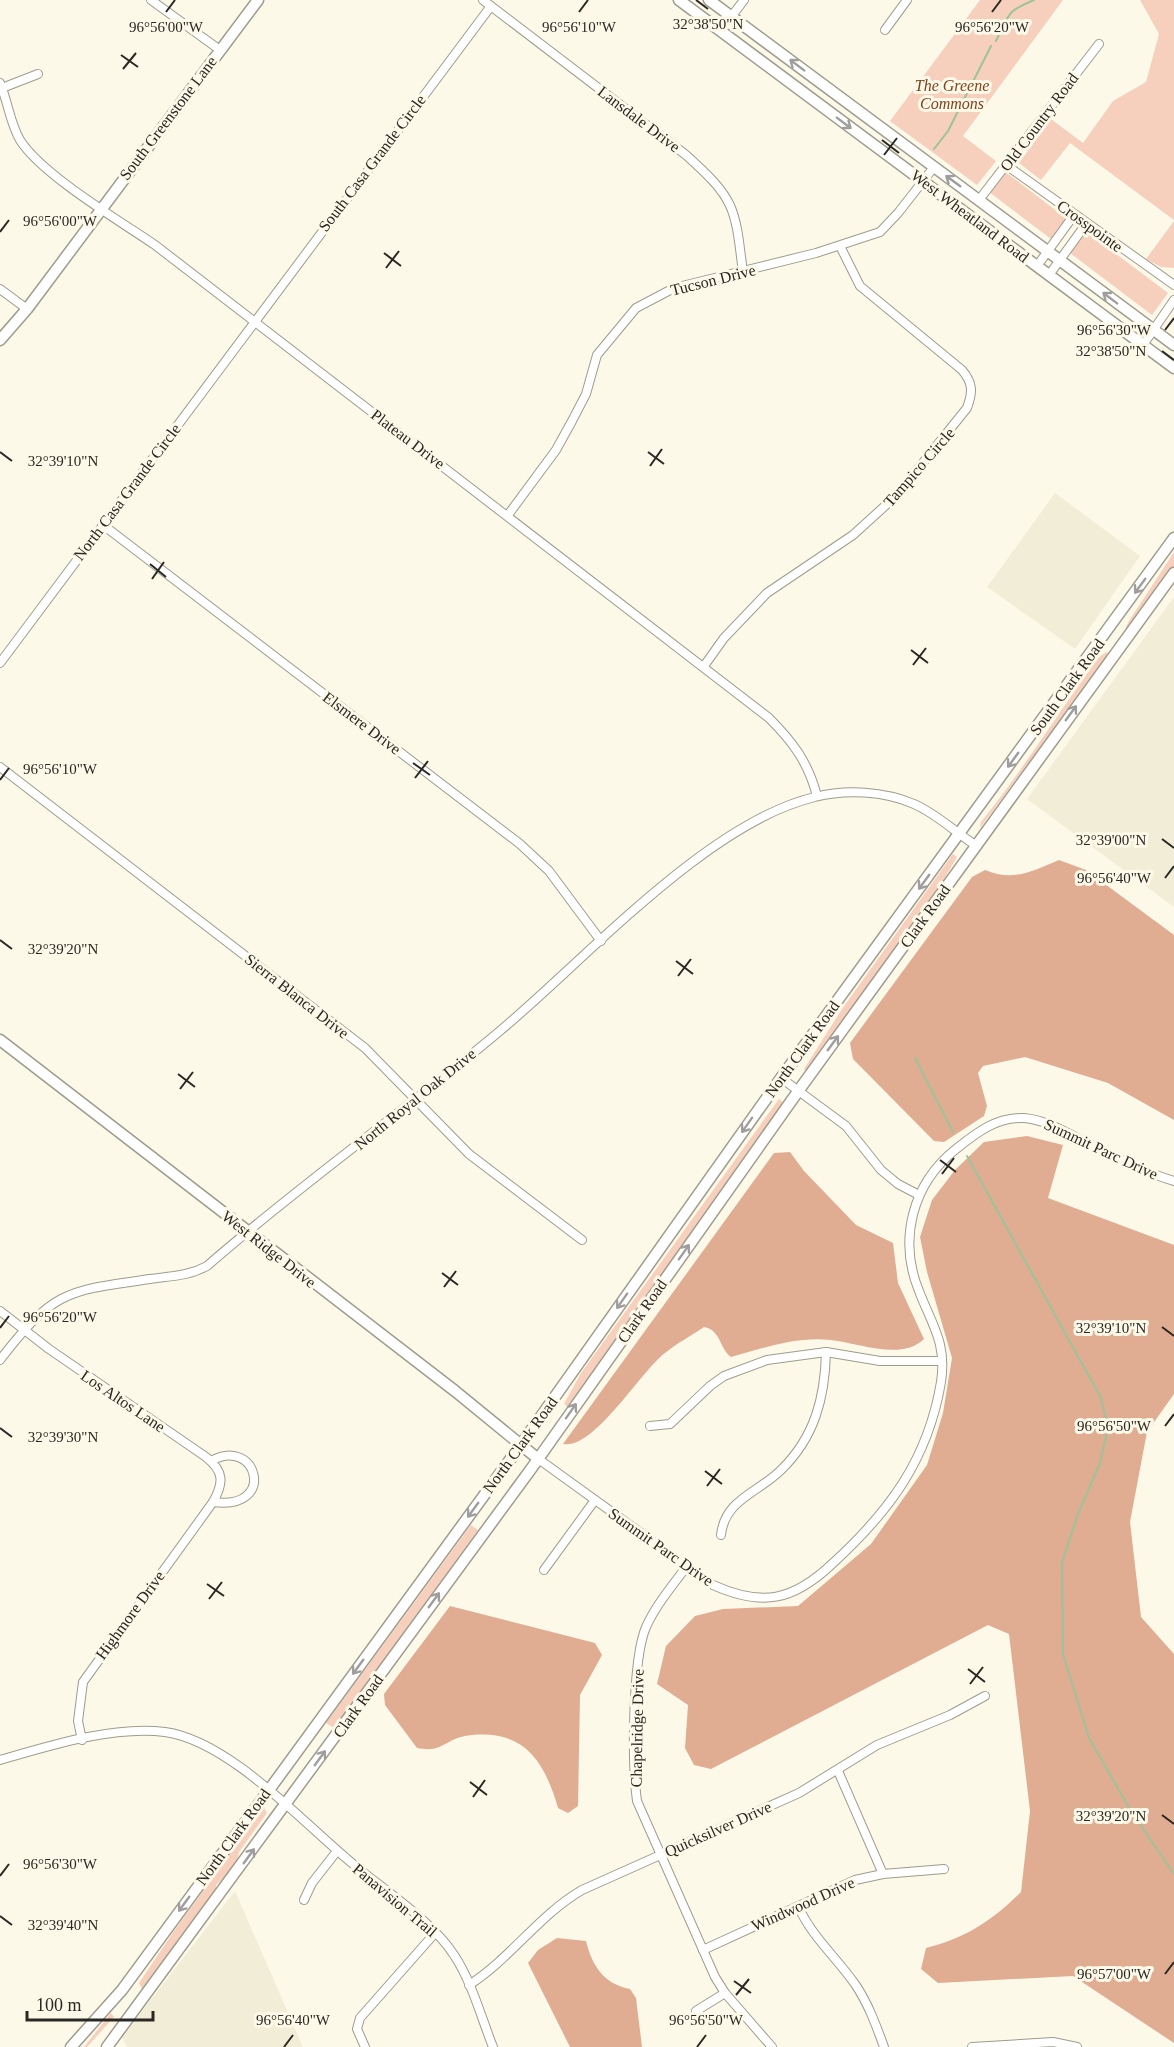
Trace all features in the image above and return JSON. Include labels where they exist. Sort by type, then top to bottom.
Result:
[{"type":"main road","name":"South Greenstone Lane","points":[[0,340],[27,309],[258,0]]},
{"type":"main road","name":"West Wheatland Road","points":[[679,0],[1174,368]]},
{"type":"main road","name":"West Wheatland Road","points":[[709,0],[1174,345]]},
{"type":"main road","name":"South Clark Road","points":[[959,835],[1174,538]]},
{"type":"main road","name":"Clark Road","points":[[106,2047],[286,1805],[799,1090],[1174,573]]},
{"type":"main road","points":[[1108,630],[1123,641]]},
{"type":"main road","name":"North Clark Road","points":[[71,2047],[122,1990],[269,1790],[520,1446],[781,1078],[959,835]]},
{"type":"main road","name":"West Ridge Drive","points":[[0,1040],[455,1391],[537,1458]]},
{"type":"street","points":[[151,0],[220,50]]},
{"type":"street","name":"Lansdale Drive","points":[[483,0],[686,155],[713,179],[732,205],[743,273]]},
{"type":"street","points":[[731,16],[744,0]]},
{"type":"street","points":[[885,30],[907,0]]},
{"type":"street","name":"South Casa Grande Circle","points":[[255,321],[490,6]]},
{"type":"street","name":"Old Country Road","points":[[979,200],[1099,44]]},
{"type":"street","points":[[1,86],[38,74]]},
{"type":"street","name":"Plateau Drive","points":[[1,86],[20,139],[31,154],[255,321],[769,718],[795,744],[810,771],[817,796]]},
{"type":"street","name":"Crosspointe","points":[[1006,165],[1174,285]]},
{"type":"street","name":"Tucson Drive","points":[[508,515],[555,450],[572,421],[586,394],[597,355],[636,308],[674,288],[743,273],[840,246],[880,232],[934,167]]},
{"type":"street","points":[[1037,266],[1074,215]]},
{"type":"street","points":[[1049,274],[1086,224]]},
{"type":"street","name":"Tampico Circle","points":[[704,666],[724,638],[767,593],[853,535],[897,495],[968,408],[972,394],[971,380],[962,369],[860,286],[840,246]]},
{"type":"street","points":[[0,289],[27,309]]},
{"type":"street","points":[[1143,345],[1174,300]]},
{"type":"street","name":"North Casa Grande Circle","points":[[0,663],[255,321]]},
{"type":"street","name":"Elsmere Drive","points":[[103,525],[520,844],[549,871],[601,941]]},
{"type":"street","name":"Sierra Blanca Drive","points":[[0,767],[365,1048],[469,1154],[582,1240]]},
{"type":"street","name":"North Royal Oak Drive","points":[[0,1360],[23,1329],[42,1310],[76,1291],[191,1275],[207,1266],[502,1029],[671,880],[737,832],[785,806],[817,796],[875,793],[915,804],[977,846]]},
{"type":"street","points":[[781,1078],[846,1126],[881,1170],[898,1184],[918,1195]]},
{"type":"street","name":"Summit Parc Drive","points":[[537,1458],[713,1585],[734,1595],[754,1598],[772,1599],[788,1594],[816,1579],[869,1530],[908,1477],[929,1427],[941,1380],[940,1340],[911,1268],[908,1243],[911,1217],[918,1195],[940,1164],[978,1131],[993,1124],[1023,1118],[1053,1126],[1140,1170],[1174,1181]]},
{"type":"street","name":"Los Altos Lane","points":[[0,1311],[211,1461]]},
{"type":"street","points":[[650,1426],[670,1424],[710,1386],[742,1367],[798,1354],[826,1352],[880,1361],[942,1361]]},
{"type":"street","points":[[721,1535],[723,1519],[732,1506],[758,1490],[782,1469],[805,1440],[819,1410],[825,1386],[826,1352]]},
{"type":"street","points":[[237,1456],[249,1464],[255,1474],[254,1485],[242,1499],[227,1504],[213,1502],[220,1489],[222,1477],[217,1465],[211,1461],[219,1457],[237,1456]]},
{"type":"street","points":[[544,1570],[595,1500]]},
{"type":"street","name":"Highmore Drive","points":[[82,1740],[78,1721],[83,1682],[213,1502]]},
{"type":"street","name":"Chapelridge Drive","points":[[687,1566],[653,1612],[639,1651],[633,1772],[637,1801],[702,1950],[725,1993],[772,2047]]},
{"type":"street","name":"Quicksilver Drive","points":[[469,1985],[493,1970],[568,1898],[799,1793],[877,1745],[950,1715],[985,1696]]},
{"type":"street","points":[[0,1760],[125,1732],[166,1732],[195,1741],[217,1754],[269,1790],[286,1805]]},
{"type":"street","points":[[838,1771],[883,1874]]},
{"type":"street","name":"Panavision Trail","points":[[286,1805],[435,1933],[454,1955],[469,1985],[493,2047]]},
{"type":"street","points":[[304,1900],[312,1884],[337,1851]]},
{"type":"street","name":"Windwood Drive","points":[[702,1950],[855,1880],[883,1874],[944,1869]]},
{"type":"street","points":[[798,1906],[806,1924],[819,1942],[856,1985],[872,2013],[884,2047]]},
{"type":"street","points":[[365,2047],[357,2029],[360,2018],[435,1933]]},
{"type":"street","points":[[696,2011],[725,1993]]},
{"type":"street","points":[[972,2047],[1053,2042],[1077,2047]]},
{"type":"shaded area","points":[[1055,493],[1140,556],[1075,649],[987,587]]},
{"type":"shaded area","points":[[1174,597],[1174,907],[1027,799]]},
{"type":"shaded area","points":[[1059,860],[1086,870],[1174,935],[1174,1120],[1108,1083],[1025,1057],[983,1066],[978,1073],[987,1106],[984,1116],[944,1142],[934,1141],[853,1059],[850,1043],[972,877],[985,870],[1005,875],[1023,874]]},
{"type":"shaded area","points":[[1027,1136],[1063,1145],[1048,1198],[1174,1245],[1174,1394],[1147,1432],[1130,1522],[1141,1617],[1174,1654],[1174,2043],[1073,1976],[938,1983],[921,1969],[926,1948],[954,1939],[977,1927],[999,1912],[1021,1892],[1030,1811],[1009,1634],[988,1625],[711,1769],[694,1765],[685,1748],[688,1705],[657,1684],[666,1646],[695,1616],[723,1609],[798,1606],[871,1544],[927,1465],[943,1413],[952,1358],[927,1272],[920,1237],[932,1200],[955,1170],[984,1142]]},
{"type":"shaded area","points":[[790,1152],[804,1171],[856,1225],[893,1243],[898,1283],[924,1339],[904,1349],[892,1350],[831,1340],[806,1340],[780,1344],[731,1357],[717,1335],[704,1327],[670,1349],[602,1423],[588,1435],[575,1443],[563,1444],[774,1153]]},
{"type":"shaded area","points":[[450,1606],[595,1643],[602,1655],[580,1695],[578,1806],[568,1813],[558,1808],[546,1775],[537,1761],[528,1750],[516,1742],[485,1734],[458,1738],[433,1749],[417,1748],[385,1705],[384,1694]]},
{"type":"shaded area","points":[[235,1891],[303,2047],[127,2047],[122,2037]]},
{"type":"shaded area","points":[[557,1938],[586,1941],[600,1972],[613,1983],[630,1989],[636,1998],[642,2047],[570,2047],[528,1963],[538,1950]]},
{"type":"green space","name":"The Greene Commons","points":[[980,0],[1063,0],[963,136],[996,161],[977,185],[890,121]]},
{"type":"green space","points":[[1140,0],[1174,0],[1174,220],[1070,143],[1041,180],[1019,163],[1051,119],[1083,143],[1113,101],[1146,82],[1159,34]]},
{"type":"green space","points":[[1004,171],[1066,218],[1051,239],[989,192]]},
{"type":"green space","points":[[1174,221],[1174,268],[1161,267],[1146,259]]},
{"type":"green space","points":[[1087,232],[1168,293],[1152,315],[1070,253]]},
{"type":"green space","points":[[1174,552],[1174,569],[1129,629],[1126,627],[1129,621]]},
{"type":"green space","points":[[1106,652],[1109,654],[980,828],[981,822],[1098,658]]},
{"type":"green space","points":[[953,854],[957,857],[929,904],[806,1073],[804,1069],[842,1009]]},
{"type":"green space","points":[[779,1099],[784,1103],[778,1114],[568,1407],[564,1404],[581,1373]]},
{"type":"green space","points":[[471,1525],[478,1530],[334,1728],[326,1723]]},
{"type":"green space","points":[[264,1808],[267,1813],[239,1852],[237,1861],[216,1885],[216,1889],[142,1989],[139,1983],[174,1931]]},
{"type":"green space","points":[[111,2013],[114,2017],[87,2047],[84,2047]]},
{"type":"waterway","points":[[996,41],[1009,15],[1034,0]]},
{"type":"waterway","points":[[934,149],[948,131],[991,46]]},
{"type":"waterway","points":[[915,1058],[953,1132]]},
{"type":"waterway","points":[[967,1156],[1101,1398],[1108,1428],[1100,1463],[1078,1514],[1062,1563],[1063,1654],[1089,1738],[1131,1811],[1174,1874]]}]
